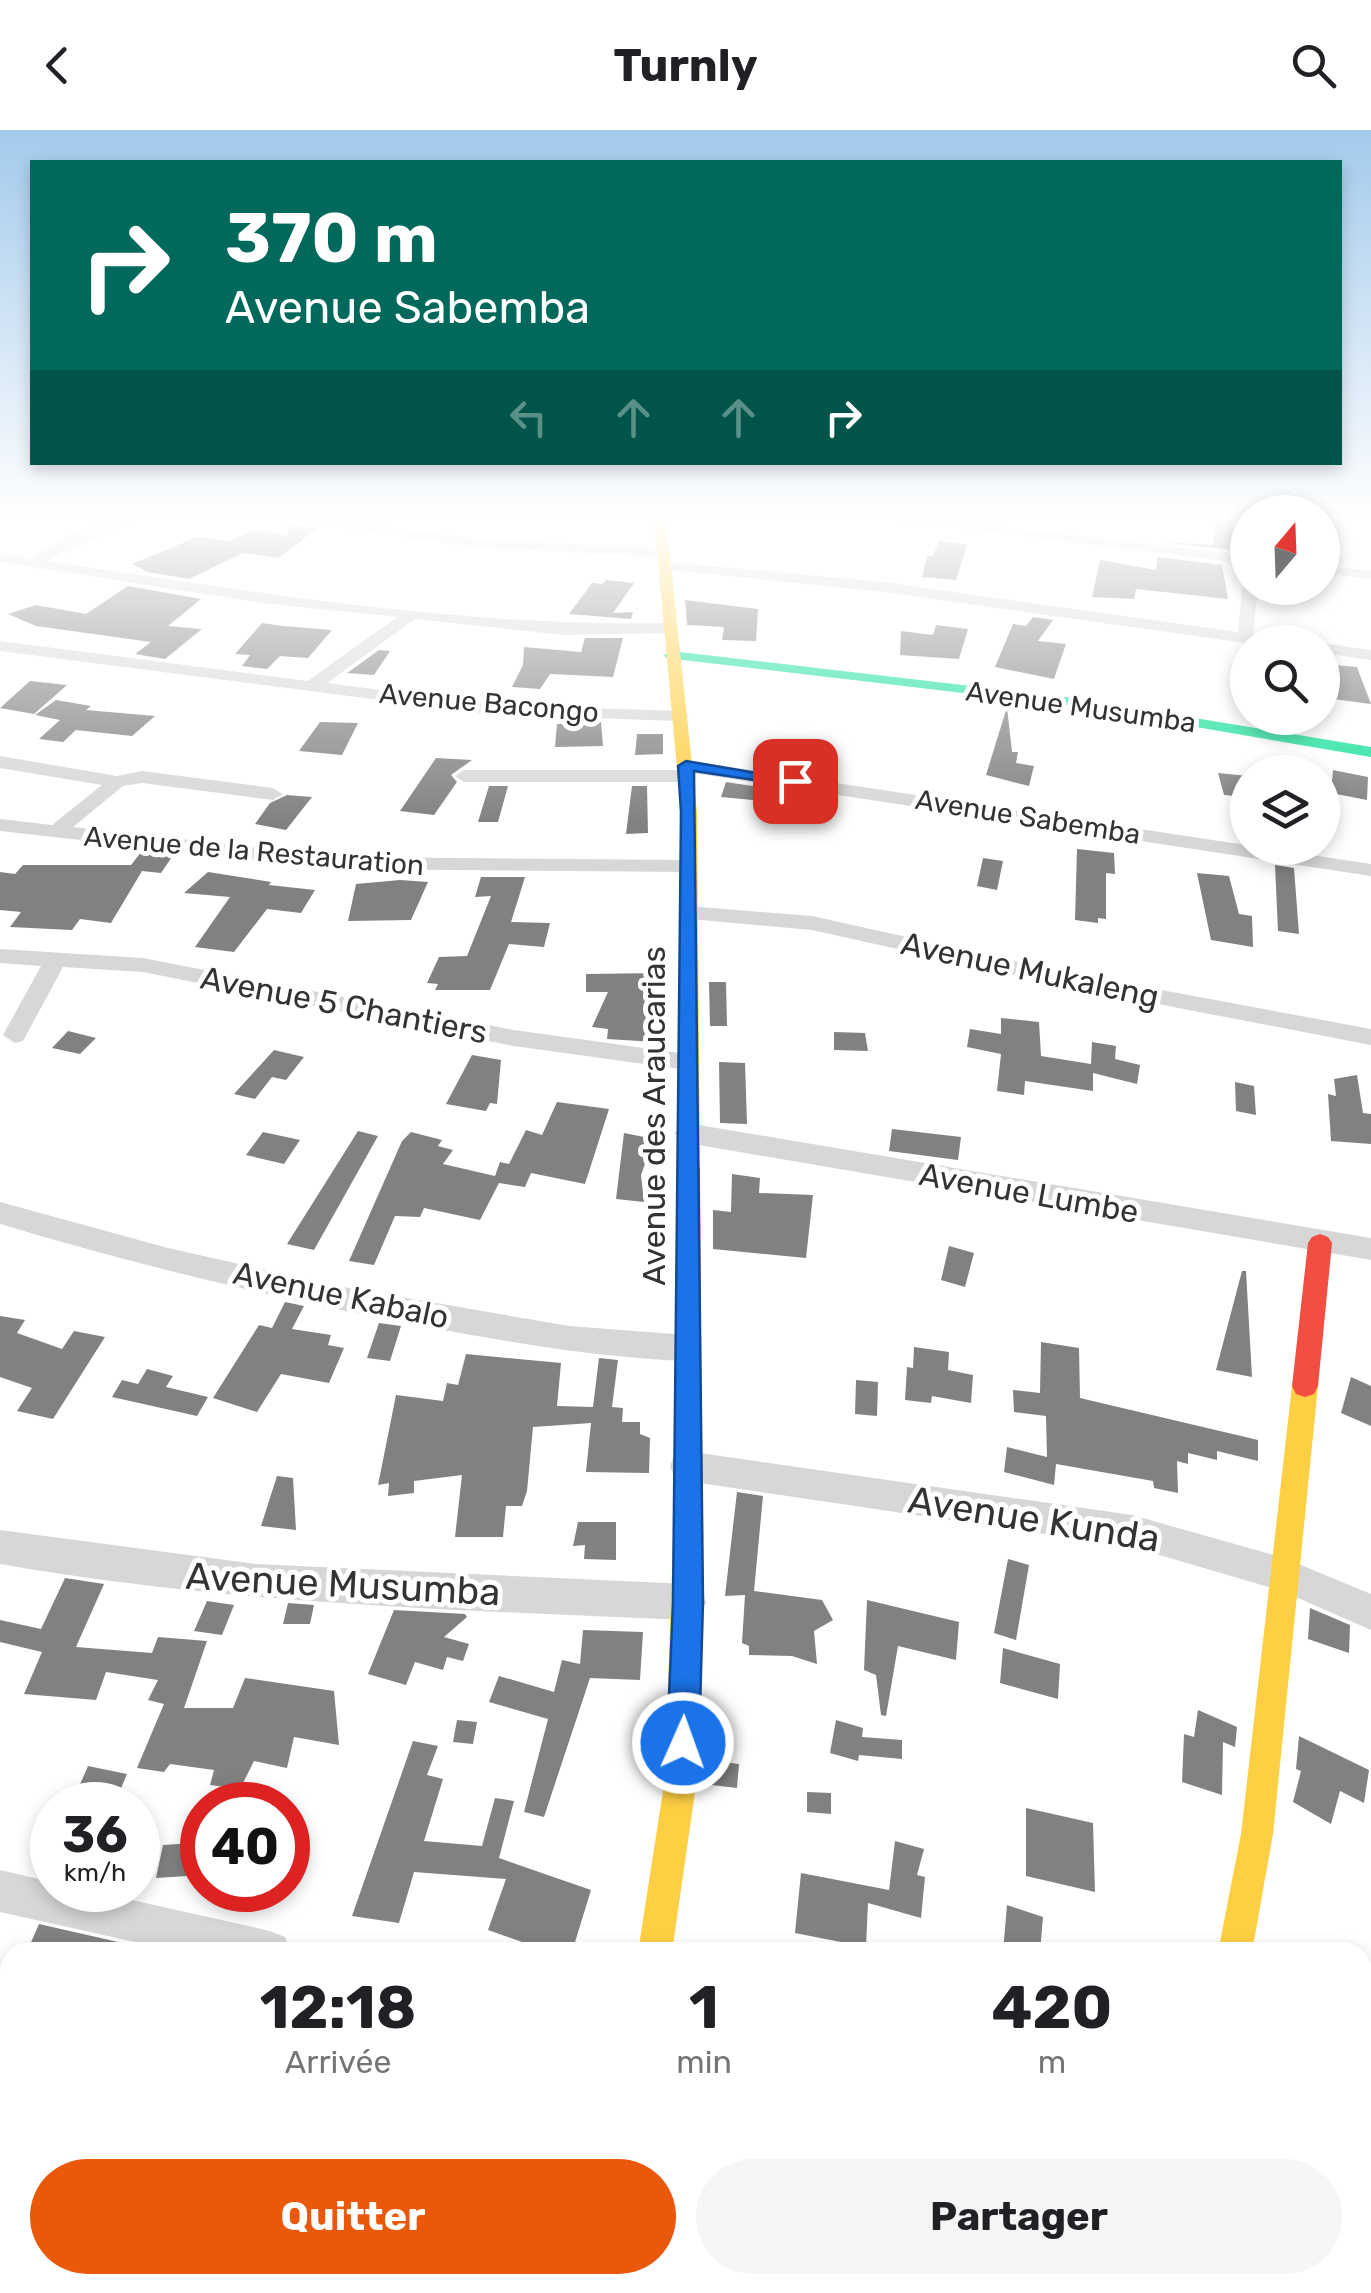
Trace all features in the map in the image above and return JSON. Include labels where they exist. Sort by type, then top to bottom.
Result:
[{"type":"street","points":[[313,684],[402,620]]},
{"type":"street","points":[[474,620],[564,630],[669,628]]},
{"type":"street","name":"Avenue des Araucarias","points":[[657,1942],[682,1778],[688,1602],[688,866],[686,771],[669,620]]},
{"type":"street","points":[[1118,620],[1230,636]]},
{"type":"street","name":"Avenue Bacongo","points":[[0,646],[497,710],[680,716]]},
{"type":"street","points":[[1340,651],[1371,655]]},
{"type":"street","name":"Avenue Musumba","points":[[671,655],[1074,702],[1371,752]]},
{"type":"street","name":"Avenue de la Restauration","points":[[0,762],[118,782]]},
{"type":"street","name":"Avenue Sabemba","points":[[464,776],[686,771],[1371,870]]},
{"type":"street","points":[[118,782],[142,777],[273,794]]},
{"type":"street","name":"Avenue de la Restauration","points":[[54,832],[118,782]]},
{"type":"street","name":"Avenue de la Restauration","points":[[0,825],[342,863],[688,866]]},
{"type":"street","name":"Avenue Mukaleng","points":[[687,913],[812,923],[1058,978],[1371,1037]]},
{"type":"street","name":"Avenue 5 Chantiers","points":[[0,956],[143,965],[514,1038],[688,1062]]},
{"type":"street","points":[[15,1035],[56,959]]},
{"type":"street","name":"Avenue Lumbe","points":[[687,1133],[1371,1249]]},
{"type":"street","name":"Avenue Kabalo","points":[[0,1213],[162,1257],[372,1305],[617,1347],[687,1348]]},
{"type":"street","points":[[1237,1942],[1257,1834],[1320,1243]]},
{"type":"street","name":"Avenue Kunda","points":[[686,1466],[1132,1531],[1284,1575],[1371,1612]]},
{"type":"street","name":"Avenue Musumba","points":[[0,1546],[142,1572],[246,1583],[688,1602]]},
{"type":"street","points":[[0,1891],[226,1942]]},
{"type":"building","points":[[22,620],[175,620],[168,626],[202,629],[165,659],[135,654],[151,642],[36,626]]},
{"type":"building","points":[[687,620],[757,620],[756,641],[722,640],[724,627],[687,625]]},
{"type":"building","points":[[1031,620],[1053,620],[1038,641],[1066,644],[1054,679],[995,667],[1013,624],[1026,626]]},
{"type":"building","points":[[262,623],[332,630],[308,658],[280,656],[267,669],[242,666],[250,655],[235,654]]},
{"type":"building","points":[[936,625],[968,629],[959,659],[900,655],[901,631],[933,635]]},
{"type":"building","points":[[585,638],[623,638],[613,677],[550,674],[540,689],[512,687],[523,665],[524,647],[581,652]]},
{"type":"building","points":[[379,650],[390,651],[374,675],[347,673]]},
{"type":"building","points":[[1340,666],[1357,667],[1371,704],[1340,700]]},
{"type":"building","points":[[30,681],[67,685],[34,714],[0,708]]},
{"type":"building","points":[[56,700],[91,706],[86,710],[155,716],[132,736],[76,730],[63,742],[39,739],[60,720],[35,715]]},
{"type":"building","points":[[1007,707],[1012,752],[1018,752],[1016,763],[1034,766],[1029,786],[986,775]]},
{"type":"building","points":[[320,722],[358,723],[342,755],[299,751]]},
{"type":"building","points":[[601,722],[603,746],[555,747],[557,724]]},
{"type":"building","points":[[637,734],[663,734],[663,754],[635,755]]},
{"type":"building","points":[[436,758],[472,760],[451,775],[457,782],[434,815],[400,811]]},
{"type":"building","points":[[1340,771],[1368,777],[1367,800],[1340,795]]},
{"type":"building","points":[[1218,773],[1230,774],[1230,796],[1224,795]]},
{"type":"building","points":[[726,782],[766,788],[763,801],[721,797]]},
{"type":"building","points":[[489,786],[508,786],[498,822],[478,822]]},
{"type":"building","points":[[632,786],[647,786],[648,833],[626,834]]},
{"type":"building","points":[[287,795],[312,797],[286,830],[255,824],[270,803]]},
{"type":"building","points":[[1077,849],[1114,853],[1115,874],[1106,873],[1106,919],[1098,918],[1098,923],[1075,920]]},
{"type":"building","points":[[142,851],[174,854],[161,873],[142,871],[111,923],[80,919],[72,930],[10,927],[21,912],[0,910],[0,872],[15,874],[23,865],[131,865]]},
{"type":"building","points":[[983,858],[1003,861],[997,890],[977,886]]},
{"type":"building","points":[[1275,865],[1294,868],[1299,934],[1278,931]]},
{"type":"building","points":[[208,872],[315,890],[301,913],[267,909],[234,952],[195,947],[230,897],[184,893]]},
{"type":"building","points":[[1197,873],[1229,876],[1239,914],[1252,916],[1253,947],[1211,940]]},
{"type":"building","points":[[481,877],[525,877],[511,922],[550,923],[544,947],[509,944],[490,990],[435,990],[438,984],[427,983],[439,957],[467,956],[491,896],[475,897]]},
{"type":"building","points":[[428,882],[411,920],[348,921],[356,884]]},
{"type":"building","points":[[661,973],[663,1018],[656,1042],[607,1039],[608,1029],[592,1027],[608,992],[586,992],[586,974]]},
{"type":"building","points":[[709,982],[726,982],[727,1026],[710,1026]]},
{"type":"building","points":[[1001,1018],[1039,1022],[1041,1056],[1091,1064],[1092,1042],[1116,1046],[1115,1059],[1140,1065],[1137,1084],[1093,1073],[1093,1091],[1025,1081],[1024,1095],[997,1091],[1001,1054],[967,1047],[970,1029],[1001,1034]]},
{"type":"building","points":[[68,1031],[96,1038],[80,1054],[52,1048]]},
{"type":"building","points":[[834,1032],[865,1033],[868,1051],[834,1050]]},
{"type":"building","points":[[274,1050],[304,1057],[286,1080],[272,1077],[255,1099],[234,1094]]},
{"type":"building","points":[[472,1055],[501,1060],[497,1104],[490,1103],[486,1111],[446,1104]]},
{"type":"building","points":[[719,1062],[745,1063],[747,1124],[720,1123]]},
{"type":"building","points":[[1357,1075],[1363,1113],[1371,1114],[1371,1144],[1331,1141],[1328,1094],[1336,1096],[1334,1079]]},
{"type":"building","points":[[1235,1082],[1254,1086],[1256,1115],[1236,1111]]},
{"type":"building","points":[[557,1102],[609,1109],[585,1184],[531,1173],[525,1187],[499,1183],[480,1220],[424,1208],[420,1217],[395,1216],[374,1265],[349,1261],[402,1141],[411,1132],[442,1140],[438,1146],[453,1150],[443,1164],[495,1176],[500,1162],[509,1164],[526,1130],[542,1135]]},
{"type":"building","points":[[892,1129],[961,1137],[958,1160],[889,1151]]},
{"type":"building","points":[[358,1131],[378,1136],[314,1250],[287,1244]]},
{"type":"building","points":[[263,1132],[300,1140],[284,1164],[246,1155]]},
{"type":"building","points":[[624,1133],[654,1139],[641,1175],[644,1202],[616,1199]]},
{"type":"building","points":[[732,1174],[760,1178],[759,1193],[813,1195],[806,1258],[713,1249],[713,1210],[731,1212]]},
{"type":"building","points":[[949,1246],[974,1253],[965,1287],[941,1280]]},
{"type":"building","points":[[1242,1271],[1246,1271],[1252,1377],[1216,1370]]},
{"type":"building","points":[[285,1302],[304,1306],[292,1329],[331,1335],[328,1345],[344,1348],[329,1383],[281,1374],[257,1412],[213,1398],[259,1325],[272,1328]]},
{"type":"building","points":[[0,1316],[25,1320],[17,1333],[62,1349],[74,1331],[105,1337],[53,1419],[17,1411],[32,1388],[0,1377]]},
{"type":"building","points":[[379,1323],[401,1326],[390,1361],[367,1358]]},
{"type":"building","points":[[1041,1342],[1079,1348],[1080,1398],[1258,1440],[1258,1461],[1217,1451],[1217,1460],[1188,1453],[1188,1464],[1177,1461],[1178,1493],[1154,1488],[1153,1481],[1056,1464],[1054,1485],[1004,1472],[1007,1447],[1047,1457],[1046,1416],[1014,1412],[1013,1390],[1040,1393]]},
{"type":"building","points":[[914,1347],[949,1352],[948,1370],[973,1375],[971,1403],[932,1396],[931,1403],[905,1400],[907,1367],[913,1368]]},
{"type":"building","points":[[466,1354],[561,1363],[557,1406],[593,1407],[599,1358],[618,1360],[612,1407],[623,1408],[622,1422],[640,1422],[640,1434],[650,1438],[649,1473],[586,1472],[591,1423],[533,1427],[527,1491],[522,1506],[506,1506],[503,1537],[455,1537],[462,1475],[414,1481],[414,1493],[388,1496],[389,1483],[378,1485],[396,1395],[443,1401],[447,1383],[458,1385]]},
{"type":"building","points":[[147,1369],[173,1376],[166,1387],[208,1397],[197,1416],[112,1397],[122,1380],[138,1384]]},
{"type":"building","points":[[1351,1377],[1371,1386],[1371,1426],[1341,1413]]},
{"type":"building","points":[[856,1380],[878,1382],[877,1416],[855,1414]]},
{"type":"building","points":[[277,1476],[293,1478],[296,1530],[261,1526]]},
{"type":"building","points":[[737,1492],[763,1496],[754,1591],[822,1600],[833,1620],[814,1631],[817,1664],[792,1656],[749,1655],[749,1646],[742,1643],[745,1595],[725,1596]]},
{"type":"building","points":[[578,1522],[616,1522],[616,1560],[584,1559],[585,1545],[573,1546]]},
{"type":"building","points":[[1008,1559],[1029,1565],[1016,1640],[994,1633]]},
{"type":"building","points":[[65,1578],[104,1584],[76,1647],[152,1653],[158,1637],[207,1641],[184,1708],[233,1708],[245,1678],[334,1691],[339,1745],[294,1737],[287,1768],[254,1761],[244,1782],[211,1782],[214,1770],[170,1764],[164,1772],[137,1768],[164,1704],[148,1700],[158,1680],[106,1672],[96,1700],[24,1694],[42,1652],[0,1642],[0,1620],[41,1629]]},
{"type":"building","points":[[867,1600],[959,1622],[956,1660],[898,1646],[886,1716],[881,1715],[876,1675],[864,1670]]},
{"type":"building","points":[[207,1601],[234,1605],[222,1635],[194,1631]]},
{"type":"building","points":[[288,1603],[314,1605],[310,1624],[283,1624]]},
{"type":"building","points":[[1310,1608],[1350,1625],[1349,1653],[1308,1639]]},
{"type":"building","points":[[394,1610],[465,1614],[467,1617],[444,1637],[469,1644],[463,1661],[447,1657],[443,1670],[415,1662],[406,1685],[368,1674]]},
{"type":"building","points":[[583,1630],[643,1632],[640,1680],[590,1678],[544,1817],[524,1812],[548,1719],[489,1702],[499,1676],[554,1692],[562,1660],[580,1664]]},
{"type":"building","points":[[1003,1648],[1060,1664],[1058,1699],[1000,1683]]},
{"type":"building","points":[[1198,1710],[1237,1727],[1235,1747],[1223,1742],[1222,1795],[1182,1782],[1184,1734],[1194,1737]]},
{"type":"building","points":[[457,1720],[477,1722],[473,1744],[453,1742]]},
{"type":"building","points":[[836,1720],[863,1728],[862,1737],[902,1740],[902,1759],[859,1755],[858,1761],[830,1753]]},
{"type":"building","points":[[1299,1736],[1369,1770],[1364,1803],[1340,1791],[1331,1824],[1293,1802],[1301,1771],[1296,1769]]},
{"type":"building","points":[[413,1741],[438,1746],[427,1775],[443,1779],[424,1841],[482,1846],[495,1798],[514,1801],[499,1858],[591,1890],[575,1942],[522,1942],[488,1930],[506,1879],[414,1872],[399,1923],[352,1916]]},
{"type":"building","points":[[713,1761],[739,1764],[737,1788],[712,1785]]},
{"type":"building","points":[[88,1766],[127,1774],[124,1782],[81,1782]]},
{"type":"building","points":[[807,1792],[831,1793],[831,1814],[807,1812]]},
{"type":"building","points":[[1026,1808],[1093,1823],[1095,1892],[1026,1876]]},
{"type":"building","points":[[895,1841],[924,1849],[917,1875],[925,1877],[921,1918],[868,1903],[866,1942],[841,1942],[795,1933],[801,1873],[889,1890]]},
{"type":"building","points":[[180,1844],[180,1876],[160,1878],[163,1845]]},
{"type":"building","points":[[1007,1905],[1043,1917],[1041,1942],[1004,1942]]},
{"type":"building","points":[[39,1924],[118,1942],[31,1942]]},
{"type":"traffic: fast","points":[[671,655],[1074,702],[1371,752]]},
{"type":"traffic: slow","points":[[670,620],[689,812],[689,1168]]},
{"type":"traffic: slow","points":[[1237,1942],[1257,1834],[1305,1386]]},
{"type":"traffic: slow","points":[[656,1942],[681,1778],[688,1509]]},
{"type":"traffic: jam","points":[[688,1509],[689,1168]]},
{"type":"traffic: jam","points":[[1305,1386],[1320,1243]]},
{"type":"route","points":[[683,1743],[688,1602],[686,766],[795,781]]}]
